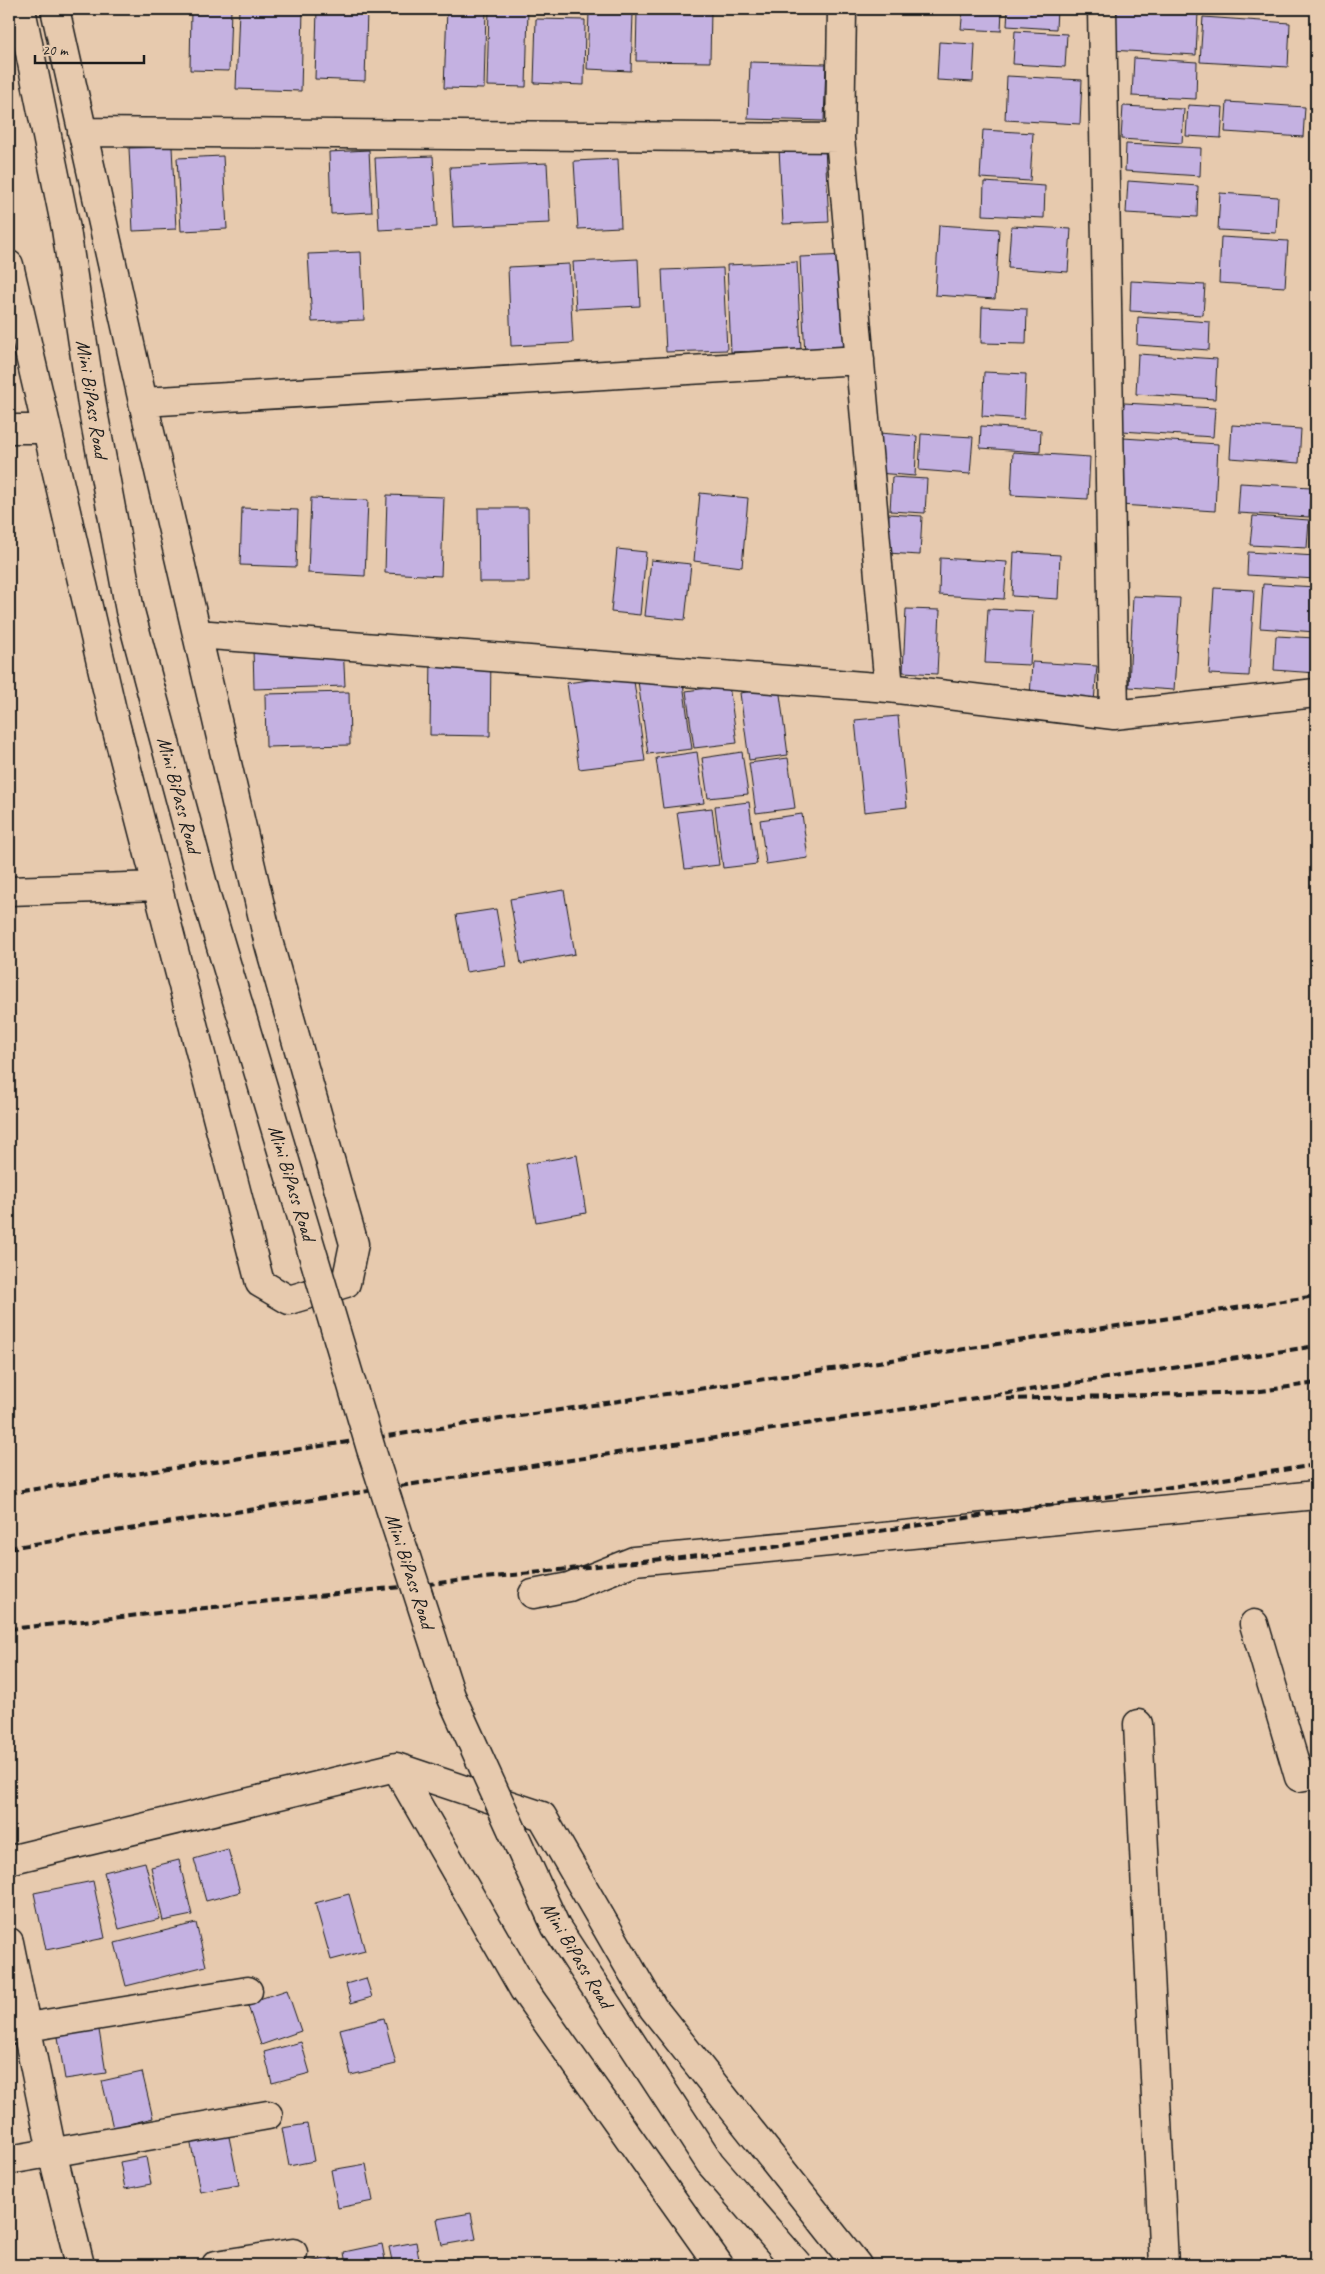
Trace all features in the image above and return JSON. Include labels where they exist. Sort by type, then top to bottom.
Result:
[{"type":"street","name":"Mini BiPass Road","points":[[21,9],[66,229],[93,411],[130,611],[206,896],[368,1439],[451,1696],[556,1927],[710,2163],[798,2265]]},
{"type":"street","points":[[9,265],[114,719],[260,1283],[289,1300],[346,1283],[354,1244],[269,944],[143,402],[55,9]]},
{"type":"street","points":[[842,9],[840,138],[889,688]]},
{"type":"street","points":[[1102,9],[1114,715]]},
{"type":"street","points":[[82,132],[840,138]]},
{"type":"street","points":[[143,402],[860,360]]},
{"type":"street","points":[[9,429],[46,429]]},
{"type":"street","points":[[197,634],[889,688],[1114,715],[1316,693]]},
{"type":"street","points":[[9,891],[158,886]]},
{"type":"street","points":[[533,1594],[569,1587],[634,1561],[1316,1495]]},
{"type":"street","points":[[1254,1624],[1299,1777],[1316,1774]]},
{"type":"street","points":[[1138,1724],[1164,2265]]},
{"type":"street","points":[[396,1767],[524,1990],[719,2265]]},
{"type":"street","points":[[9,1860],[396,1767],[542,1816],[653,2008],[857,2265]]},
{"type":"street","points":[[9,1942],[17,2028],[52,2152],[80,2265]]},
{"type":"street","points":[[17,2028],[248,1990]]},
{"type":"street","points":[[9,2160],[268,2115]]},
{"type":"street","points":[[216,2265],[293,2253]]},
{"type":"building","points":[[191,9],[231,9],[229,71],[190,70]]},
{"type":"building","points":[[239,9],[303,9],[301,91],[236,89]]},
{"type":"building","points":[[317,9],[367,9],[365,81],[315,79]]},
{"type":"building","points":[[447,9],[486,9],[484,89],[444,88]]},
{"type":"building","points":[[489,9],[528,9],[526,87],[487,86]]},
{"type":"building","points":[[637,9],[711,9],[710,62],[636,61]]},
{"type":"building","points":[[963,9],[1002,9],[1001,31],[961,29]]},
{"type":"building","points":[[1008,9],[1057,9],[1056,29],[1007,26]]},
{"type":"building","points":[[1113,9],[1198,13],[1196,55],[1110,50]]},
{"type":"building","points":[[589,12],[633,14],[631,71],[587,69]]},
{"type":"building","points":[[1203,17],[1290,23],[1288,67],[1200,62]]},
{"type":"building","points":[[536,19],[585,20],[584,85],[534,83]]},
{"type":"building","points":[[1015,31],[1067,34],[1065,67],[1013,64]]},
{"type":"building","points":[[939,42],[975,44],[973,82],[937,80]]},
{"type":"building","points":[[1134,58],[1197,62],[1196,99],[1132,96]]},
{"type":"building","points":[[750,62],[826,64],[824,121],[748,119]]},
{"type":"building","points":[[1007,76],[1082,80],[1080,124],[1005,120]]},
{"type":"building","points":[[1227,102],[1305,107],[1303,137],[1225,132]]},
{"type":"building","points":[[1188,105],[1223,107],[1221,138],[1186,136]]},
{"type":"building","points":[[1123,106],[1184,109],[1182,143],[1121,139]]},
{"type":"building","points":[[983,130],[1033,133],[1030,181],[980,178]]},
{"type":"building","points":[[1126,144],[1201,148],[1200,176],[1125,171]]},
{"type":"building","points":[[172,147],[176,229],[133,231],[129,148]]},
{"type":"building","points":[[825,148],[829,222],[783,224],[779,149]]},
{"type":"building","points":[[369,150],[372,212],[331,214],[329,152]]},
{"type":"building","points":[[223,156],[227,229],[181,231],[177,158]]},
{"type":"building","points":[[433,156],[437,227],[379,230],[375,158]]},
{"type":"building","points":[[618,159],[621,227],[578,229],[574,161]]},
{"type":"building","points":[[547,163],[550,223],[453,227],[450,167]]},
{"type":"building","points":[[1128,181],[1198,186],[1197,217],[1126,213]]},
{"type":"building","points":[[984,182],[1045,186],[1044,218],[983,215]]},
{"type":"building","points":[[1220,193],[1278,197],[1276,233],[1218,230]]},
{"type":"building","points":[[939,225],[999,229],[995,299],[935,295]]},
{"type":"building","points":[[1011,226],[1071,229],[1068,272],[1008,268]]},
{"type":"building","points":[[1221,237],[1288,241],[1285,287],[1219,283]]},
{"type":"building","points":[[361,252],[364,320],[312,322],[308,254]]},
{"type":"building","points":[[849,255],[853,354],[805,356],[800,257]]},
{"type":"building","points":[[638,259],[640,306],[576,309],[573,262]]},
{"type":"building","points":[[797,262],[801,350],[731,352],[727,265]]},
{"type":"building","points":[[569,264],[573,343],[511,346],[508,267]]},
{"type":"building","points":[[723,268],[727,350],[666,352],[662,270]]},
{"type":"building","points":[[1131,281],[1205,285],[1203,315],[1130,311]]},
{"type":"building","points":[[982,307],[1027,309],[1026,344],[981,343]]},
{"type":"building","points":[[1138,317],[1210,322],[1209,350],[1137,345]]},
{"type":"building","points":[[1138,354],[1217,359],[1215,399],[1136,394]]},
{"type":"building","points":[[984,372],[1026,374],[1024,419],[982,416]]},
{"type":"building","points":[[1124,403],[1215,408],[1213,437],[1122,431]]},
{"type":"building","points":[[1232,425],[1301,429],[1299,463],[1230,458]]},
{"type":"building","points":[[981,426],[1041,430],[1040,452],[980,448]]},
{"type":"building","points":[[879,433],[917,436],[915,476],[877,473]]},
{"type":"building","points":[[921,434],[973,437],[970,474],[919,470]]},
{"type":"building","points":[[1123,438],[1218,444],[1215,511],[1120,505]]},
{"type":"building","points":[[1013,452],[1090,457],[1088,499],[1011,495]]},
{"type":"building","points":[[892,477],[927,479],[925,513],[890,511]]},
{"type":"building","points":[[1240,483],[1311,487],[1309,517],[1238,513]]},
{"type":"building","points":[[700,493],[748,498],[742,567],[694,561]]},
{"type":"building","points":[[387,495],[444,497],[441,576],[385,573]]},
{"type":"building","points":[[311,498],[368,500],[365,576],[308,573]]},
{"type":"building","points":[[242,508],[298,510],[296,567],[240,565]]},
{"type":"building","points":[[478,508],[528,508],[529,582],[479,582]]},
{"type":"building","points":[[889,514],[922,516],[920,555],[887,553]]},
{"type":"building","points":[[1253,516],[1309,520],[1307,548],[1250,545]]},
{"type":"building","points":[[617,549],[646,552],[640,615],[611,612]]},
{"type":"building","points":[[1014,552],[1060,555],[1058,599],[1012,596]]},
{"type":"building","points":[[1248,552],[1316,556],[1316,579],[1247,575]]},
{"type":"building","points":[[940,558],[1007,562],[1004,599],[939,595]]},
{"type":"building","points":[[651,560],[691,564],[685,620],[645,616]]},
{"type":"building","points":[[1263,584],[1316,587],[1316,632],[1260,628]]},
{"type":"building","points":[[1214,588],[1254,590],[1249,676],[1209,674]]},
{"type":"building","points":[[1133,596],[1180,598],[1174,690],[1129,687]]},
{"type":"building","points":[[906,609],[940,610],[937,674],[903,672]]},
{"type":"building","points":[[988,609],[1033,611],[1030,665],[985,663]]},
{"type":"building","points":[[1276,636],[1316,638],[1316,673],[1274,670]]},
{"type":"building","points":[[343,645],[345,686],[254,689],[253,648]]},
{"type":"building","points":[[431,653],[491,654],[490,736],[430,735]]},
{"type":"building","points":[[1032,662],[1097,666],[1094,702],[1030,698]]},
{"type":"building","points":[[633,674],[645,761],[579,769],[567,683]]},
{"type":"building","points":[[682,676],[692,749],[648,754],[638,681]]},
{"type":"building","points":[[729,685],[737,743],[694,748],[686,691]]},
{"type":"building","points":[[779,687],[788,755],[749,760],[740,693]]},
{"type":"building","points":[[349,692],[350,745],[266,747],[265,694]]},
{"type":"building","points":[[898,716],[907,807],[864,812],[855,720]]},
{"type":"building","points":[[697,752],[704,803],[663,808],[656,758]]},
{"type":"building","points":[[742,752],[748,794],[708,798],[702,758]]},
{"type":"building","points":[[788,758],[795,808],[756,813],[749,763]]},
{"type":"building","points":[[749,802],[757,864],[723,868],[715,806]]},
{"type":"building","points":[[712,808],[719,865],[685,869],[677,812]]},
{"type":"building","points":[[802,814],[808,858],[766,864],[760,820]]},
{"type":"building","points":[[564,890],[575,954],[521,964],[510,899]]},
{"type":"building","points":[[496,909],[506,966],[466,972],[456,915]]},
{"type":"building","points":[[577,1155],[586,1213],[536,1222],[526,1164]]},
{"type":"building","points":[[228,1849],[240,1892],[206,1901],[194,1859]]},
{"type":"building","points":[[179,1860],[192,1915],[163,1921],[151,1867]]},
{"type":"building","points":[[145,1862],[160,1919],[119,1929],[104,1872]]},
{"type":"building","points":[[93,1881],[105,1938],[46,1950],[34,1893]]},
{"type":"building","points":[[349,1894],[365,1951],[331,1960],[315,1903]]},
{"type":"building","points":[[196,1923],[206,1966],[126,1986],[115,1943]]},
{"type":"building","points":[[366,1978],[372,1997],[351,2003],[346,1984]]},
{"type":"building","points":[[287,1990],[301,2031],[261,2045],[247,2003]]},
{"type":"building","points":[[384,2018],[396,2064],[351,2075],[340,2029]]},
{"type":"building","points":[[98,2024],[106,2073],[65,2079],[57,2031]]},
{"type":"building","points":[[301,2042],[310,2073],[272,2083],[264,2052]]},
{"type":"building","points":[[142,2072],[153,2118],[113,2128],[102,2081]]},
{"type":"building","points":[[307,2124],[314,2161],[289,2166],[282,2128]]},
{"type":"building","points":[[228,2132],[239,2185],[200,2192],[190,2139]]},
{"type":"building","points":[[146,2157],[151,2184],[125,2189],[120,2162]]},
{"type":"building","points":[[366,2164],[373,2201],[338,2208],[331,2170]]},
{"type":"building","points":[[471,2213],[476,2239],[442,2245],[437,2219]]},
{"type":"building","points":[[416,2242],[420,2265],[393,2265],[389,2247]]},
{"type":"building","points":[[382,2244],[386,2265],[346,2265],[344,2252]]},
{"type":"building","points":[[332,2258],[334,2265],[309,2265],[308,2262]]},
{"type":"railway","points":[[9,1493],[1316,1296]]},
{"type":"railway","points":[[9,1548],[1316,1346]]},
{"type":"railway","points":[[1007,1399],[1254,1392],[1316,1383]]},
{"type":"railway","points":[[9,1629],[774,1547],[1316,1465]]}]
